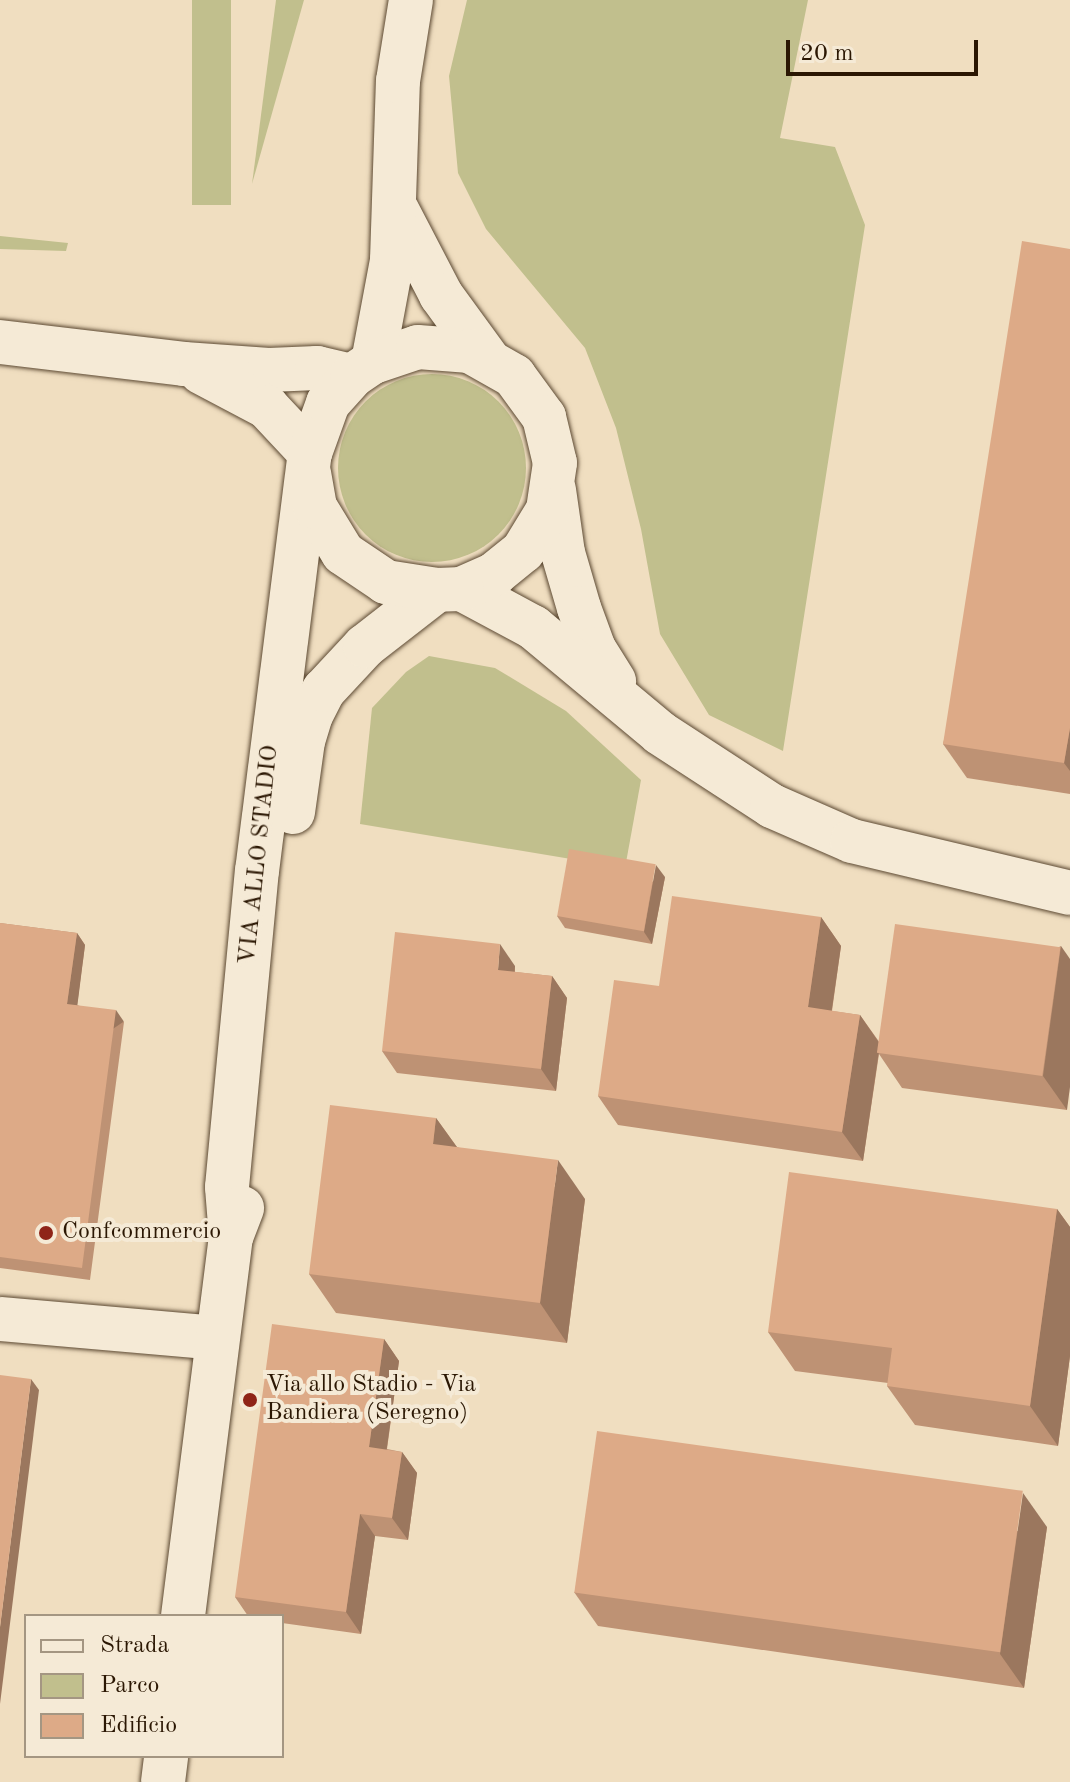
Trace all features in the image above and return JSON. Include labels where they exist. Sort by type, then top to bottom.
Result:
[{"type":"main road","name":"VIA ALLO STADIO","points":[[362,369],[389,285],[398,81],[411,0]]},
{"type":"main road","name":"VIA ALLO STADIO","points":[[394,205],[441,295],[487,358]]},
{"type":"main road","points":[[0,342],[184,364],[269,370],[362,369]]},
{"type":"main road","name":"VIA ALLO STADIO","points":[[183,1614],[231,1237],[249,1187],[283,876],[303,741],[311,715],[324,690],[357,654],[449,590],[495,574],[523,551],[548,510],[554,490],[555,463],[544,417],[514,376],[470,351],[418,347],[362,369],[328,403],[310,464],[284,638],[257,871],[227,1187],[231,1237]]},
{"type":"main road","points":[[184,364],[267,407],[310,464],[315,507],[343,553],[386,582],[449,590],[533,627],[660,733],[772,806],[852,841],[1070,893]]},
{"type":"main road","points":[[554,490],[563,553],[594,649],[638,712]]},
{"type":"main road","points":[[0,1319],[217,1338]]},
{"type":"main road","points":[[163,1782],[166,1758]]},
{"type":"green space","points":[[192,0],[231,0],[231,205],[192,205]]},
{"type":"green space","points":[[276,0],[304,0],[252,184]]},
{"type":"green space","points":[[467,0],[808,0],[780,138],[835,147],[865,225],[783,751],[709,715],[660,634],[641,529],[616,428],[585,348],[486,229],[458,173],[449,76]]},
{"type":"green space","points":[[0,236],[68,243],[66,251],[0,249]]},
{"type":"green space","points":[[432,374],[450,375],[468,381],[499,401],[519,432],[525,450],[525,486],[519,504],[499,535],[468,555],[450,561],[432,562],[414,561],[396,555],[365,535],[345,504],[339,486],[338,468],[339,450],[345,432],[365,401],[396,381],[414,375]]},
{"type":"green space","points":[[429,656],[495,668],[566,711],[641,780],[625,868],[360,824],[372,708],[406,672]]},
{"type":"building","points":[[1022,241],[1070,249],[1070,728],[1064,763],[943,744]]},
{"type":"building","points":[[569,849],[656,864],[644,931],[557,916]]},
{"type":"building","points":[[672,896],[821,917],[808,1007],[860,1015],[842,1132],[598,1096],[614,980],[659,986]]},
{"type":"building","points":[[0,923],[77,933],[67,1004],[116,1010],[82,1268],[0,1257]]},
{"type":"building","points":[[895,924],[1060,947],[1042,1076],[877,1053]]},
{"type":"building","points":[[395,932],[500,944],[498,970],[552,976],[541,1069],[382,1051]]},
{"type":"building","points":[[330,1105],[436,1118],[433,1144],[558,1160],[540,1303],[309,1274]]},
{"type":"building","points":[[789,1172],[1057,1209],[1030,1406],[887,1386],[892,1348],[768,1332]]},
{"type":"building","points":[[272,1324],[384,1339],[369,1447],[402,1452],[392,1518],[360,1514],[346,1612],[235,1597]]},
{"type":"building","points":[[0,1375],[31,1379],[0,1627]]},
{"type":"building","points":[[597,1431],[1023,1491],[1000,1652],[574,1592]]},
{"type":"place","name":"Confcommercio","points":[[46,1233]]},
{"type":"place","name":"Via allo Stadio - Via Bandiera (Seregno)","points":[[250,1400]]}]
